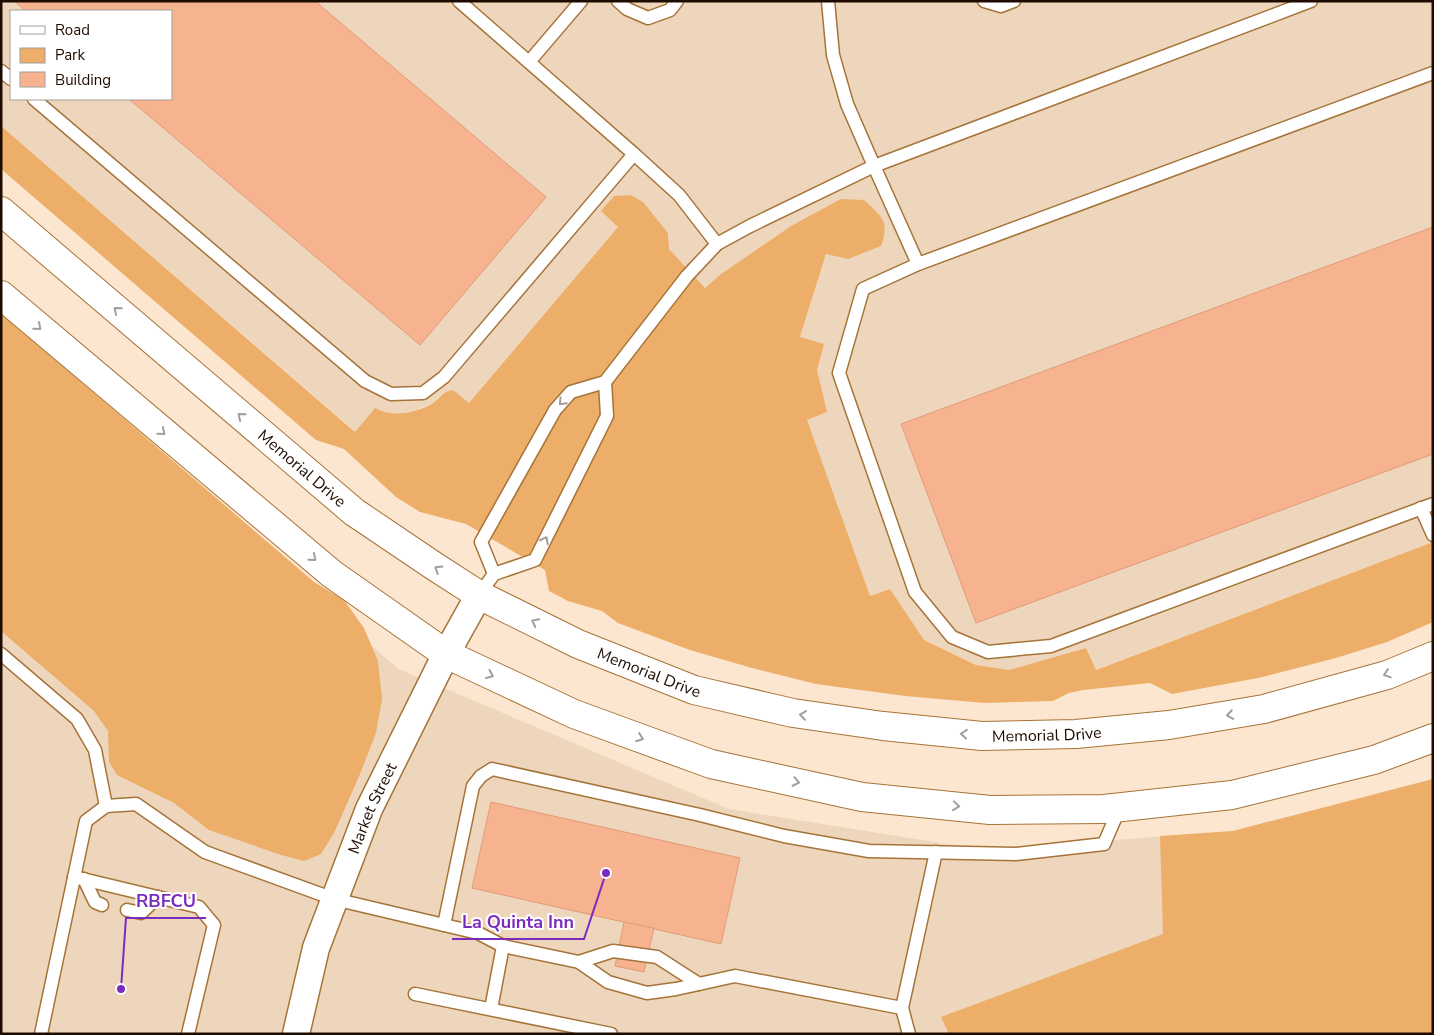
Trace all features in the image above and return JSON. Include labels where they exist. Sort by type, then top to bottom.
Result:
[{"type":"street","name":"Memorial Drive","points":[[1,211],[354,512],[434,566],[486,584],[578,644],[694,690],[793,713],[882,726],[982,736],[1076,734],[1169,725],[1264,709],[1386,675],[1433,656]]},
{"type":"street","points":[[1,295],[332,574],[446,654],[574,714],[711,764],[862,797],[990,810],[1104,809],[1232,795],[1374,760],[1433,738]]},
{"type":"street","name":"Market Street","points":[[296,1034],[316,948],[368,809],[446,654],[486,584]]},
{"type":"lane","points":[[460,1],[679,195],[717,244]]},
{"type":"lane","points":[[529,62],[581,1]]},
{"type":"lane","points":[[618,1],[627,9],[648,18],[670,10],[678,1]]},
{"type":"lane","points":[[828,1],[832,55],[847,104],[918,264]]},
{"type":"lane","points":[[984,1],[1001,6],[1014,1]]},
{"type":"lane","points":[[605,382],[607,416],[535,560],[486,584],[481,542],[555,410],[571,392],[605,382],[687,276],[717,244],[874,166],[1311,1]]},
{"type":"lane","points":[[1433,72],[918,264],[863,289],[839,373],[915,592],[952,636],[988,652],[1051,646],[1427,506],[1433,534]]},
{"type":"lane","points":[[35,100],[365,381],[391,394],[423,393],[444,377],[634,154]]},
{"type":"lane","points":[[1,654],[76,719],[95,750],[106,806]]},
{"type":"lane","points":[[444,925],[473,786],[481,776],[492,769],[700,814],[789,837],[869,851],[1016,854],[1104,844],[1120,807]]},
{"type":"lane","points":[[41,1034],[79,878],[86,821],[106,806],[136,804],[206,852],[334,900],[478,933],[503,946],[579,962],[608,982],[648,992],[735,976],[902,1008]]},
{"type":"lane","points":[[909,1034],[902,1008],[936,852]]},
{"type":"lane","points":[[79,878],[199,907],[214,925],[188,1034]]},
{"type":"lane","points":[[79,878],[95,902],[102,905]]},
{"type":"lane","points":[[126,910],[141,913],[158,898]]},
{"type":"lane","points":[[491,1009],[503,946]]},
{"type":"lane","points":[[579,962],[613,951],[657,957],[698,984]]},
{"type":"lane","points":[[415,994],[604,1033]]},
{"type":"shaded area","points":[[1,1],[1433,1],[1433,542],[1095,670],[1086,648],[1009,670],[976,665],[924,640],[890,589],[870,596],[807,420],[818,381],[817,370],[823,344],[800,338],[826,254],[791,226],[721,274],[705,288],[669,249],[668,233],[618,227],[469,403],[444,392],[434,402],[417,410],[399,414],[382,412],[356,432],[1,126]]},
{"type":"shaded area","points":[[1,332],[399,669],[729,809],[984,850],[1233,831],[1433,779],[1433,1034],[1,1034]]},
{"type":"green space","points":[[1,126],[355,432],[375,408],[389,413],[412,412],[427,406],[444,393],[453,390],[469,403],[618,227],[601,211],[614,196],[631,195],[643,202],[668,233],[669,249],[705,288],[721,274],[791,226],[841,199],[864,200],[883,220],[884,238],[881,246],[848,259],[826,254],[800,337],[824,344],[817,370],[827,412],[807,420],[870,596],[890,589],[924,640],[976,665],[1009,670],[1086,648],[1096,670],[1433,542],[1433,622],[1387,642],[1336,658],[1258,678],[1172,694],[1150,683],[1083,690],[1069,693],[1053,701],[985,703],[905,696],[816,684],[690,650],[618,623],[602,611],[568,601],[549,591],[545,570],[466,524],[420,512],[396,497],[344,449],[316,440],[1,169]]},
{"type":"green space","points":[[1,313],[314,582],[344,600],[364,628],[378,661],[382,699],[376,733],[334,833],[321,854],[304,861],[209,830],[174,803],[117,775],[109,762],[108,731],[94,711],[1,631]]},
{"type":"green space","points":[[1433,779],[1433,1034],[949,1034],[941,1017],[1163,934],[1160,836],[1233,831]]},
{"type":"building","points":[[14,1],[315,1],[546,197],[420,345],[130,100],[172,100],[172,10],[25,10]]},
{"type":"building","points":[[1433,227],[1433,454],[976,623],[901,424]]},
{"type":"building","points":[[491,802],[740,858],[721,944],[472,888]]},
{"type":"building","points":[[624,922],[654,928],[644,972],[615,966]]},
{"type":"place","name":"La Quinta Inn","points":[[606,873]]},
{"type":"place","name":"RBFCU","points":[[121,989]]}]
